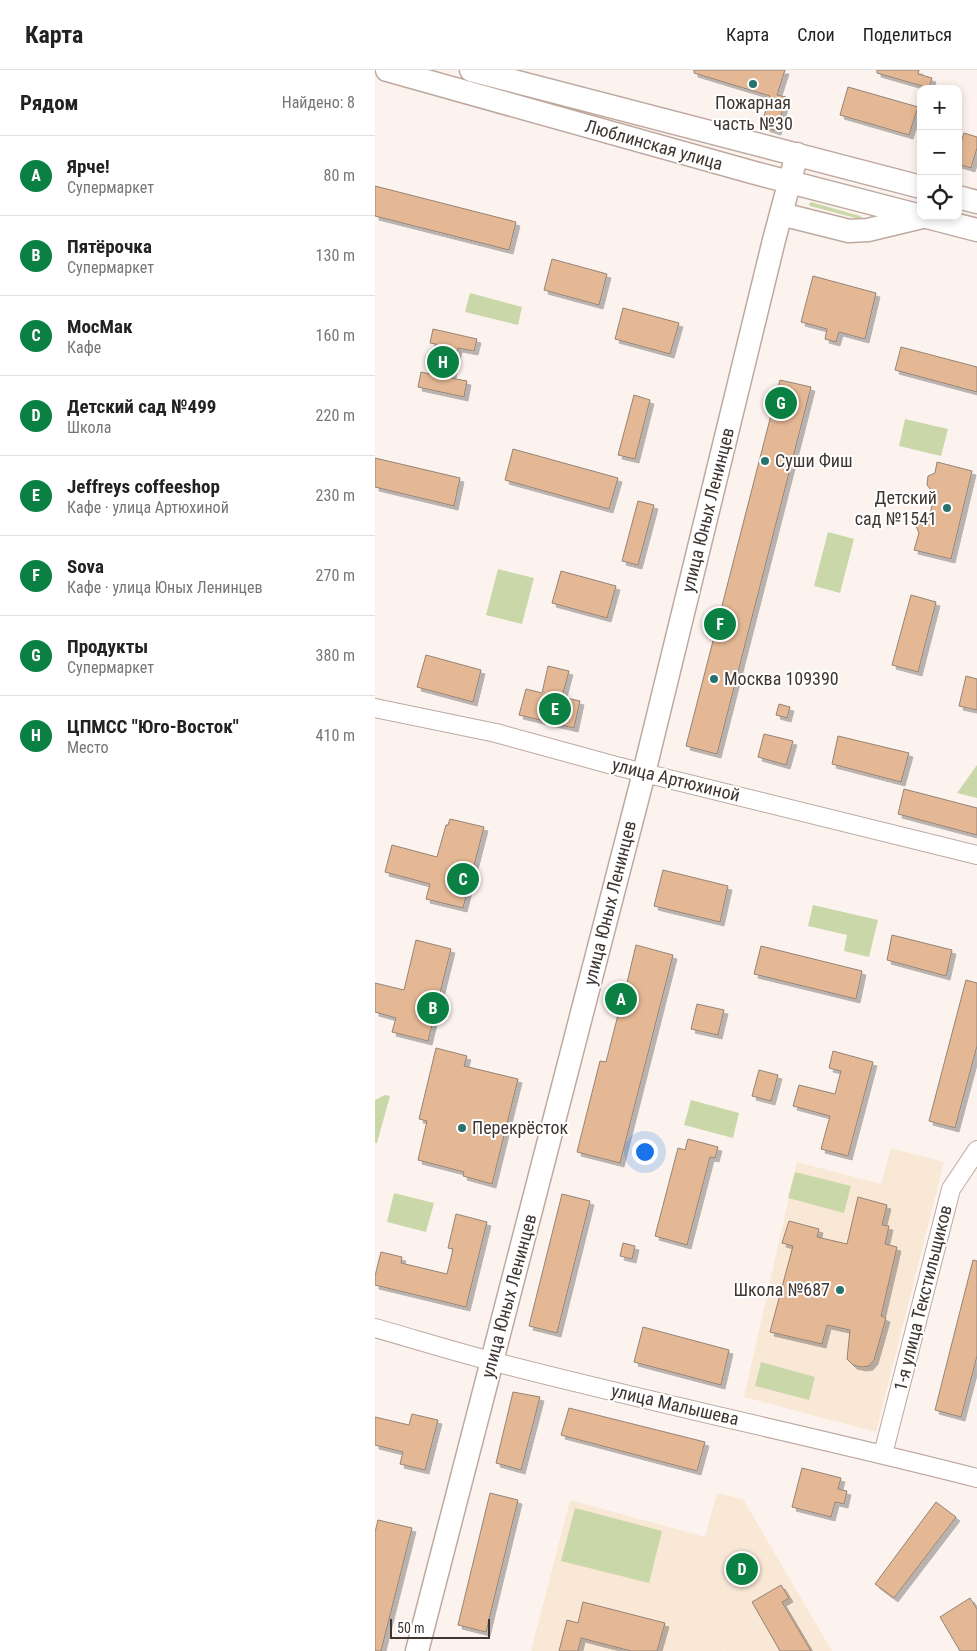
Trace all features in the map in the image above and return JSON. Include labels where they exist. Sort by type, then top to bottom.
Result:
[{"type":"main road","name":"Люблинская улица","points":[[387,70],[790,182],[917,214]]},
{"type":"main road","name":"Люблинская улица","points":[[471,70],[917,186]]},
{"type":"main road","name":"улица Юных Ленинцев","points":[[417,1651],[644,773],[797,154]]},
{"type":"main road","points":[[962,198],[977,202]]},
{"type":"main road","points":[[781,214],[849,230],[868,230],[917,218]]},
{"type":"main road","name":"Люблинская улица","points":[[938,220],[977,230]]},
{"type":"street","name":"улица Артюхиной","points":[[375,708],[496,733],[644,773],[977,856]]},
{"type":"street","name":"1-я улица Текстильщиков","points":[[883,1454],[951,1189],[977,1150]]},
{"type":"street","name":"улица Малышева","points":[[375,1328],[492,1361],[977,1478]]},
{"type":"shaded area","name":"Школа №687","points":[[891,1148],[944,1162],[876,1432],[744,1397],[797,1162],[881,1184]]},
{"type":"shaded area","points":[[717,1493],[743,1499],[832,1651],[725,1651],[721,1645],[724,1651],[531,1651],[570,1500],[705,1537]]},
{"type":"green space","points":[[811,202],[862,218],[859,219],[810,206]]},
{"type":"green space","points":[[470,293],[522,307],[518,325],[465,312]]},
{"type":"green space","points":[[905,419],[948,429],[941,456],[899,446]]},
{"type":"green space","points":[[828,532],[854,539],[840,593],[814,586]]},
{"type":"green space","points":[[498,569],[534,578],[522,624],[486,615]]},
{"type":"green space","points":[[977,765],[977,798],[957,793]]},
{"type":"green space","points":[[813,905],[878,920],[869,957],[844,951],[847,935],[808,926]]},
{"type":"green space","points":[[385,1095],[390,1096],[377,1143],[375,1143],[375,1100]]},
{"type":"green space","points":[[691,1100],[739,1113],[733,1138],[684,1125]]},
{"type":"green space","points":[[795,1172],[851,1186],[844,1213],[788,1198]]},
{"type":"green space","points":[[394,1193],[434,1203],[426,1232],[387,1222]]},
{"type":"green space","points":[[761,1362],[815,1377],[809,1400],[755,1386]]},
{"type":"green space","points":[[575,1508],[662,1531],[649,1583],[561,1561]]},
{"type":"building","name":"Пожарная часть №30","points":[[694,70],[785,70],[777,95],[786,97],[777,131],[761,126],[770,96],[694,73]]},
{"type":"building","points":[[877,70],[919,70],[918,74],[932,78],[930,85],[919,85],[877,73]]},
{"type":"building","points":[[848,87],[917,107],[909,135],[840,115]]},
{"type":"building","points":[[964,133],[977,137],[977,148],[971,168],[962,165],[962,139]]},
{"type":"building","points":[[375,186],[516,222],[509,250],[375,216]]},
{"type":"building","points":[[552,259],[607,274],[599,305],[544,290]]},
{"type":"building","points":[[813,276],[876,293],[865,339],[839,332],[836,342],[825,339],[827,329],[801,322]]},
{"type":"building","points":[[623,308],[679,323],[670,354],[615,339]]},
{"type":"building","points":[[433,329],[477,339],[474,351],[458,348],[451,378],[467,381],[464,397],[418,387],[421,372],[430,374],[436,344],[430,343]]},
{"type":"building","points":[[901,347],[977,367],[977,392],[895,370]]},
{"type":"building","points":[[780,380],[811,387],[717,754],[686,746]]},
{"type":"building","points":[[634,395],[650,400],[635,459],[618,455]]},
{"type":"building","points":[[513,449],[618,478],[609,509],[505,480]]},
{"type":"building","points":[[375,458],[460,478],[454,506],[375,487]]},
{"type":"building","name":"Детский сад №1541","points":[[937,462],[972,471],[951,559],[914,550],[919,533],[916,526],[928,521],[935,495],[927,485],[928,476],[935,473]]},
{"type":"building","points":[[638,501],[654,505],[638,565],[622,561]]},
{"type":"building","points":[[561,571],[616,586],[607,618],[552,603]]},
{"type":"building","points":[[911,595],[936,602],[918,672],[892,665]]},
{"type":"building","points":[[426,655],[481,670],[473,702],[417,687]]},
{"type":"building","points":[[548,666],[569,671],[562,697],[580,701],[574,728],[519,715],[526,689],[542,693]]},
{"type":"building","points":[[966,676],[977,679],[977,710],[959,706]]},
{"type":"building","points":[[779,704],[790,707],[787,718],[776,715]]},
{"type":"building","points":[[764,734],[793,741],[786,765],[758,757]]},
{"type":"building","points":[[838,736],[909,753],[901,782],[832,764]]},
{"type":"building","points":[[904,789],[977,808],[977,835],[898,814]]},
{"type":"building","points":[[450,819],[484,827],[463,908],[426,899],[430,884],[385,872],[392,845],[437,857],[446,825],[448,825]]},
{"type":"building","points":[[663,870],[728,886],[720,922],[654,906]]},
{"type":"building","points":[[892,935],[952,950],[946,976],[887,960]]},
{"type":"building","points":[[416,940],[451,949],[428,1041],[392,1032],[396,1018],[375,1012],[375,983],[404,990]]},
{"type":"building","points":[[636,945],[673,955],[620,1163],[577,1152],[600,1061],[606,1062],[618,1015],[613,1014],[619,989],[625,991]]},
{"type":"building","points":[[761,946],[862,971],[856,999],[754,974]]},
{"type":"building","points":[[966,980],[977,983],[977,1046],[955,1128],[929,1121]]},
{"type":"building","points":[[697,1004],[724,1010],[718,1035],[691,1029]]},
{"type":"building","points":[[436,1048],[467,1056],[464,1066],[518,1079],[492,1184],[463,1176],[464,1172],[418,1160],[427,1121],[419,1119]]},
{"type":"building","points":[[833,1051],[873,1062],[848,1156],[821,1149],[830,1116],[793,1106],[799,1085],[835,1094],[841,1071],[829,1068]]},
{"type":"building","points":[[759,1070],[778,1075],[771,1101],[752,1096]]},
{"type":"building","points":[[688,1139],[718,1147],[715,1158],[710,1157],[687,1245],[655,1236],[678,1148],[685,1150]]},
{"type":"building","points":[[562,1194],[590,1201],[557,1333],[529,1326]]},
{"type":"building","points":[[858,1197],[887,1205],[882,1225],[889,1226],[885,1244],[897,1247],[881,1316],[886,1318],[874,1360],[869,1366],[862,1367],[853,1365],[847,1359],[850,1330],[827,1325],[822,1344],[770,1332],[793,1246],[782,1243],[789,1221],[819,1229],[817,1237],[847,1244]]},
{"type":"building","points":[[456,1214],[487,1222],[466,1307],[375,1285],[375,1276],[381,1252],[402,1257],[401,1263],[447,1274],[453,1249],[448,1248]]},
{"type":"building","points":[[623,1243],[635,1246],[632,1259],[620,1256]]},
{"type":"building","points":[[973,1260],[977,1261],[977,1356],[961,1417],[935,1410]]},
{"type":"building","points":[[643,1327],[729,1350],[721,1385],[634,1362]]},
{"type":"building","points":[[513,1392],[540,1397],[521,1470],[496,1463]]},
{"type":"building","points":[[569,1408],[705,1442],[697,1471],[561,1435]]},
{"type":"building","points":[[412,1414],[438,1420],[425,1470],[400,1464],[403,1452],[375,1445],[375,1417],[409,1425]]},
{"type":"building","points":[[802,1468],[841,1478],[838,1489],[847,1491],[844,1504],[835,1502],[831,1517],[792,1507]]},
{"type":"building","points":[[490,1493],[518,1500],[486,1632],[458,1625]]},
{"type":"building","points":[[936,1502],[956,1517],[894,1598],[875,1584]]},
{"type":"building","points":[[378,1520],[412,1528],[381,1651],[375,1651],[375,1532]]},
{"type":"building","points":[[781,1585],[789,1598],[782,1602],[811,1651],[780,1651],[752,1602]]},
{"type":"building","points":[[970,1598],[977,1609],[977,1651],[960,1651],[940,1617]]},
{"type":"building","points":[[583,1602],[665,1623],[657,1651],[631,1651],[581,1638],[578,1651],[559,1651],[567,1620],[578,1623]]},
{"type":"place","name":"Пожарная часть №30","points":[[753,84]]},
{"type":"place","name":"ЦПМСС \"Юго-Восток\"","points":[[443,362]]},
{"type":"place","name":"Продукты","points":[[781,403]]},
{"type":"place","name":"Суши Фиш","points":[[765,461]]},
{"type":"place","name":"Детский сад №1541","points":[[947,508]]},
{"type":"place","name":"Sova","points":[[720,624]]},
{"type":"place","name":"Москва 109390","points":[[714,679]]},
{"type":"place","name":"Jeffreys coffeeshop","points":[[555,709]]},
{"type":"place","name":"МосМак","points":[[463,879]]},
{"type":"place","name":"Ярче!","points":[[621,999]]},
{"type":"place","name":"Пятёрочка","points":[[433,1008]]},
{"type":"place","name":"Перекрёсток","points":[[462,1128]]},
{"type":"place","name":"Школа №687","points":[[840,1290]]},
{"type":"place","name":"Детский сад №499","points":[[742,1569]]}]
